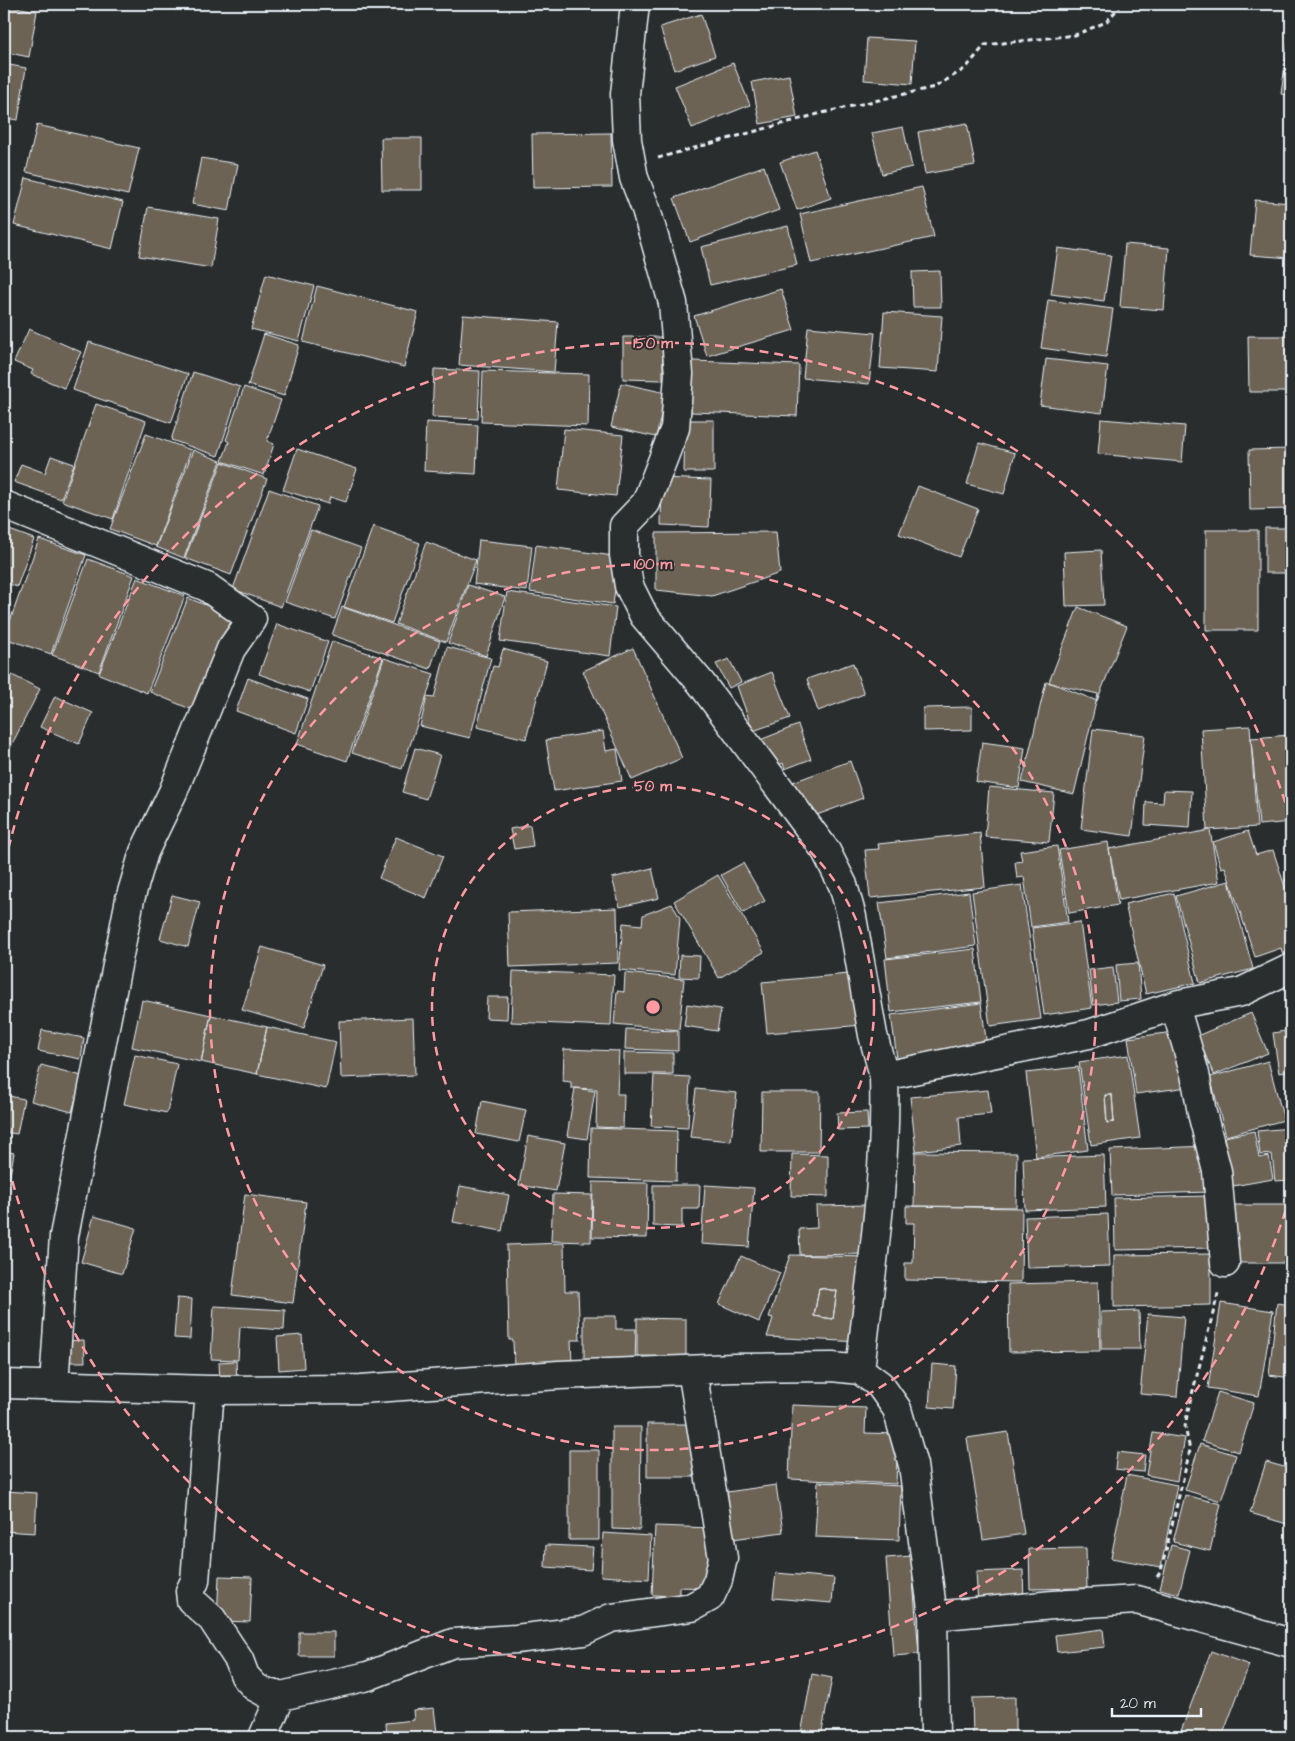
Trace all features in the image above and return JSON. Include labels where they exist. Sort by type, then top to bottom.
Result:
[{"type":"street","points":[[635,4],[626,94],[627,140],[631,166],[673,303],[679,374],[675,428],[646,503],[624,526],[624,555],[629,586],[644,616],[701,683],[826,850],[843,885],[852,917],[873,1035],[884,1076],[885,1119],[881,1189],[860,1370]]},
{"type":"street","points":[[4,505],[206,587],[252,619],[231,649],[173,792],[144,852],[130,899],[64,1236],[54,1385]]},
{"type":"street","points":[[884,1076],[1089,1034],[1179,1004],[1241,992],[1291,968]]},
{"type":"street","points":[[1179,1004],[1178,1016],[1195,1074],[1202,1113],[1217,1171],[1225,1263]]},
{"type":"street","points":[[4,1384],[210,1390],[361,1389],[559,1376],[692,1370],[799,1366],[860,1370],[880,1385],[897,1409],[913,1465],[920,1506],[924,1561],[933,1616],[935,1737]]},
{"type":"street","points":[[210,1390],[202,1504],[195,1581],[190,1591],[191,1600],[212,1619],[238,1660],[245,1676],[255,1687],[266,1693],[281,1696],[368,1676],[453,1643],[583,1631],[611,1618],[692,1607],[710,1597],[718,1580],[723,1558],[692,1370]]},
{"type":"street","points":[[933,1616],[1053,1605],[1137,1600],[1291,1643]]},
{"type":"street","points":[[264,1737],[281,1696]]},
{"type":"path","points":[[631,166],[822,113],[935,87],[966,68],[985,45],[1075,35],[1106,22],[1122,4]]},
{"type":"path","points":[[1137,1600],[1161,1571],[1190,1450],[1185,1427],[1188,1410],[1218,1298],[1225,1263]]},
{"type":"building","points":[[4,5],[37,11],[29,57],[4,52]]},
{"type":"building","points":[[701,14],[715,56],[674,70],[660,27]]},
{"type":"building","points":[[1289,37],[1291,38],[1291,95],[1281,94]]},
{"type":"building","points":[[867,38],[915,41],[912,84],[864,80]]},
{"type":"building","points":[[733,63],[750,105],[692,128],[675,86]]},
{"type":"building","points":[[4,64],[26,68],[18,120],[4,118]]},
{"type":"building","points":[[789,75],[797,117],[760,124],[752,82]]},
{"type":"building","points":[[967,123],[975,165],[925,174],[918,132]]},
{"type":"building","points":[[37,125],[139,148],[128,195],[26,172]]},
{"type":"building","points":[[903,127],[912,167],[882,174],[872,133]]},
{"type":"building","points":[[611,133],[612,187],[533,188],[532,134]]},
{"type":"building","points":[[381,138],[422,138],[422,190],[382,190]]},
{"type":"building","points":[[815,150],[831,198],[797,210],[780,162]]},
{"type":"building","points":[[201,158],[238,164],[229,211],[192,204]]},
{"type":"building","points":[[764,166],[779,210],[690,242],[674,198]]},
{"type":"building","points":[[26,178],[123,202],[112,249],[14,225]]},
{"type":"building","points":[[922,187],[934,237],[811,263],[800,214]]},
{"type":"building","points":[[1255,200],[1291,203],[1291,258],[1250,255]]},
{"type":"building","points":[[148,207],[219,219],[211,268],[139,256]]},
{"type":"building","points":[[788,226],[797,265],[710,285],[701,247]]},
{"type":"building","points":[[1125,244],[1169,248],[1164,310],[1120,307]]},
{"type":"building","points":[[1058,248],[1111,255],[1104,301],[1051,294]]},
{"type":"building","points":[[1286,265],[1291,265],[1291,321],[1285,321]]},
{"type":"building","points":[[940,271],[941,307],[913,307],[912,272]]},
{"type":"building","points":[[266,274],[314,286],[299,341],[251,329]]},
{"type":"building","points":[[317,286],[418,312],[404,367],[303,342]]},
{"type":"building","points":[[781,289],[794,330],[707,356],[694,316]]},
{"type":"building","points":[[1048,300],[1113,309],[1106,357],[1041,348]]},
{"type":"building","points":[[884,312],[942,316],[938,372],[880,368]]},
{"type":"building","points":[[463,315],[558,322],[554,372],[459,365]]},
{"type":"building","points":[[808,327],[875,333],[869,384],[803,378]]},
{"type":"building","points":[[29,329],[81,352],[64,388],[31,374],[33,370],[14,362]]},
{"type":"building","points":[[264,334],[299,345],[284,396],[248,385]]},
{"type":"building","points":[[1248,336],[1291,336],[1291,392],[1249,392]]},
{"type":"building","points":[[623,337],[663,337],[663,380],[623,379]]},
{"type":"building","points":[[89,342],[188,374],[171,423],[73,390]]},
{"type":"building","points":[[1046,359],[1108,366],[1102,413],[1040,405]]},
{"type":"building","points":[[693,361],[799,365],[797,416],[691,412]]},
{"type":"building","points":[[434,369],[480,371],[478,419],[432,417]]},
{"type":"building","points":[[483,371],[589,374],[588,426],[481,422]]},
{"type":"building","points":[[193,372],[240,387],[218,456],[171,440]]},
{"type":"building","points":[[621,383],[666,393],[656,437],[611,427]]},
{"type":"building","points":[[244,387],[281,400],[267,441],[274,444],[264,475],[222,461],[229,442],[226,440]]},
{"type":"building","points":[[96,404],[146,421],[113,519],[62,501]]},
{"type":"building","points":[[1101,419],[1185,426],[1182,462],[1098,454]]},
{"type":"building","points":[[685,420],[714,420],[714,472],[684,472]]},
{"type":"building","points":[[426,422],[478,425],[476,474],[424,471]]},
{"type":"building","points":[[564,429],[623,435],[616,496],[558,490]]},
{"type":"building","points":[[146,434],[191,450],[156,546],[110,529]]},
{"type":"building","points":[[979,443],[1015,453],[1004,494],[967,484]]},
{"type":"building","points":[[297,449],[357,469],[346,502],[330,497],[328,504],[283,490]]},
{"type":"building","points":[[1291,449],[1291,509],[1250,510],[1249,450]]},
{"type":"building","points":[[193,450],[221,461],[184,558],[156,547]]},
{"type":"building","points":[[51,456],[74,464],[61,499],[14,482],[21,464],[45,473]]},
{"type":"building","points":[[222,462],[267,479],[231,575],[185,558]]},
{"type":"building","points":[[662,478],[711,480],[709,527],[661,525]]},
{"type":"building","points":[[918,486],[978,509],[959,557],[899,534]]},
{"type":"building","points":[[269,489],[318,506],[281,607],[233,589]]},
{"type":"building","points":[[373,526],[420,543],[392,623],[344,607]]},
{"type":"building","points":[[4,528],[34,539],[17,587],[4,582]]},
{"type":"building","points":[[1265,528],[1291,528],[1291,573],[1265,573]]},
{"type":"building","points":[[311,530],[361,548],[335,619],[285,602]]},
{"type":"building","points":[[1206,530],[1258,530],[1258,630],[1206,630]]},
{"type":"building","points":[[776,532],[780,573],[712,596],[656,590],[656,533]]},
{"type":"building","points":[[39,539],[86,555],[51,654],[4,638]]},
{"type":"building","points":[[479,540],[532,546],[527,591],[474,584]]},
{"type":"building","points":[[426,542],[476,560],[446,642],[396,624]]},
{"type":"building","points":[[536,545],[620,557],[613,604],[530,592]]},
{"type":"building","points":[[1101,550],[1104,605],[1066,606],[1064,552]]},
{"type":"building","points":[[88,559],[134,576],[99,672],[52,655]]},
{"type":"building","points":[[137,578],[185,596],[147,693],[99,674]]},
{"type":"building","points":[[468,585],[505,597],[486,656],[448,643]]},
{"type":"building","points":[[507,592],[616,607],[610,656],[500,641]]},
{"type":"building","points":[[188,598],[233,616],[195,711],[150,692]]},
{"type":"building","points":[[342,607],[440,641],[430,669],[332,635]]},
{"type":"building","points":[[1078,607],[1127,626],[1097,701],[1049,682]]},
{"type":"building","points":[[277,624],[328,642],[310,692],[259,674]]},
{"type":"building","points":[[332,641],[383,658],[347,761],[297,744]]},
{"type":"building","points":[[447,647],[491,658],[470,738],[420,726],[427,697],[434,698]]},
{"type":"building","points":[[633,648],[682,758],[632,780],[583,671]]},
{"type":"building","points":[[503,649],[547,661],[526,739],[477,727],[493,666],[498,667]]},
{"type":"building","points":[[384,658],[434,674],[402,769],[352,753]]},
{"type":"building","points":[[729,659],[741,682],[729,688],[716,664]]},
{"type":"building","points":[[853,663],[864,694],[818,711],[807,679]]},
{"type":"building","points":[[4,671],[40,689],[4,760]]},
{"type":"building","points":[[772,672],[790,718],[753,731],[737,686]]},
{"type":"building","points":[[248,678],[308,699],[296,733],[236,711]]},
{"type":"building","points":[[1046,682],[1098,694],[1074,794],[1022,782]]},
{"type":"building","points":[[55,696],[93,713],[79,744],[40,727]]},
{"type":"building","points":[[972,707],[972,730],[923,731],[923,708]]},
{"type":"building","points":[[798,725],[811,759],[785,769],[783,763],[771,768],[760,740]]},
{"type":"building","points":[[1250,726],[1257,827],[1207,830],[1201,729]]},
{"type":"building","points":[[1093,729],[1145,735],[1132,836],[1081,829]]},
{"type":"building","points":[[603,731],[606,751],[617,749],[622,781],[554,791],[546,740]]},
{"type":"building","points":[[1291,735],[1291,822],[1259,825],[1251,738]]},
{"type":"building","points":[[982,742],[1025,748],[1019,788],[976,782]]},
{"type":"building","points":[[415,748],[440,755],[426,799],[402,792]]},
{"type":"building","points":[[850,761],[863,798],[806,819],[793,782]]},
{"type":"building","points":[[989,787],[1054,793],[1049,842],[985,837]]},
{"type":"building","points":[[1164,790],[1192,791],[1190,828],[1145,825],[1146,802],[1163,803]]},
{"type":"building","points":[[530,825],[533,846],[514,849],[510,829]]},
{"type":"building","points":[[1210,830],[1219,882],[1119,900],[1109,849]]},
{"type":"building","points":[[1248,831],[1256,855],[1273,850],[1291,905],[1291,959],[1285,961],[1281,948],[1255,957],[1225,867],[1221,868],[1213,842]]},
{"type":"building","points":[[980,833],[985,887],[870,898],[865,850],[879,849],[878,844]]},
{"type":"building","points":[[396,837],[443,856],[426,898],[379,878]]},
{"type":"building","points":[[1108,842],[1118,905],[1069,913],[1059,850]]},
{"type":"building","points":[[1057,846],[1068,922],[1031,927],[1024,877],[1017,878],[1015,862],[1022,861],[1020,851]]},
{"type":"building","points":[[743,863],[765,901],[743,913],[721,875]]},
{"type":"building","points":[[652,868],[659,898],[620,907],[612,878]]},
{"type":"building","points":[[718,875],[764,952],[719,978],[674,901]]},
{"type":"building","points":[[1291,877],[1291,894],[1285,880]]},
{"type":"building","points":[[1229,881],[1253,969],[1200,983],[1176,896]]},
{"type":"building","points":[[1022,885],[1041,1019],[990,1026],[972,892]]},
{"type":"building","points":[[969,892],[976,946],[887,958],[879,903]]},
{"type":"building","points":[[1174,893],[1195,983],[1146,994],[1125,904]]},
{"type":"building","points":[[172,895],[200,902],[188,947],[160,939]]},
{"type":"building","points":[[672,904],[680,918],[675,975],[619,970],[623,923],[642,925],[643,915]]},
{"type":"building","points":[[617,908],[618,963],[510,967],[508,912]]},
{"type":"building","points":[[1080,922],[1092,1008],[1044,1015],[1032,928]]},
{"type":"building","points":[[262,947],[323,965],[304,1028],[242,1010]]},
{"type":"building","points":[[975,949],[981,1002],[891,1012],[885,959]]},
{"type":"building","points":[[680,955],[700,956],[699,978],[679,977]]},
{"type":"building","points":[[1138,963],[1141,999],[1119,1001],[1116,965]]},
{"type":"building","points":[[1113,967],[1117,1002],[1093,1005],[1089,970]]},
{"type":"building","points":[[513,971],[614,975],[611,1026],[511,1022]]},
{"type":"building","points":[[625,973],[684,979],[679,1030],[614,1024],[617,991],[624,992]]},
{"type":"building","points":[[859,973],[863,1025],[767,1033],[762,982]]},
{"type":"building","points":[[487,997],[508,997],[507,1019],[486,1018]]},
{"type":"building","points":[[142,1000],[211,1015],[201,1062],[132,1047]]},
{"type":"building","points":[[981,1003],[987,1046],[898,1066],[891,1015]]},
{"type":"building","points":[[687,1004],[721,1009],[717,1031],[684,1026]]},
{"type":"building","points":[[1251,1013],[1268,1053],[1214,1075],[1197,1036]]},
{"type":"building","points":[[211,1015],[267,1027],[257,1074],[201,1062]]},
{"type":"building","points":[[413,1018],[415,1075],[341,1078],[339,1021]]},
{"type":"building","points":[[267,1027],[336,1042],[326,1089],[257,1074]]},
{"type":"building","points":[[626,1029],[678,1031],[678,1051],[625,1049]]},
{"type":"building","points":[[42,1030],[84,1038],[81,1059],[38,1051]]},
{"type":"building","points":[[1291,1030],[1291,1077],[1290,1071],[1279,1073],[1273,1033]]},
{"type":"building","points":[[1181,1031],[1188,1087],[1136,1094],[1128,1038]]},
{"type":"building","points":[[564,1049],[619,1051],[617,1094],[624,1094],[623,1128],[596,1127],[597,1089],[571,1088],[571,1082],[563,1081]]},
{"type":"building","points":[[624,1052],[673,1053],[673,1074],[624,1074]]},
{"type":"building","points":[[135,1055],[177,1064],[167,1113],[124,1104]]},
{"type":"building","points":[[1128,1055],[1140,1138],[1091,1145],[1079,1062]],"holes":[[[1105,1095],[1112,1095],[1114,1122],[1107,1123]]]},
{"type":"building","points":[[1268,1061],[1284,1120],[1226,1136],[1210,1077]]},
{"type":"building","points":[[41,1065],[82,1076],[72,1112],[31,1101]]},
{"type":"building","points":[[1078,1067],[1088,1150],[1036,1157],[1026,1073]]},
{"type":"building","points":[[654,1075],[690,1077],[688,1128],[651,1126]]},
{"type":"building","points":[[575,1088],[595,1091],[587,1139],[567,1136]]},
{"type":"building","points":[[696,1089],[737,1093],[731,1141],[690,1137]]},
{"type":"building","points":[[988,1090],[991,1114],[959,1117],[961,1146],[916,1151],[910,1097]]},
{"type":"building","points":[[762,1092],[820,1092],[819,1152],[761,1152]]},
{"type":"building","points":[[4,1095],[24,1099],[17,1134],[4,1132]]},
{"type":"building","points":[[1105,1095],[1112,1095],[1114,1122],[1107,1123]]},
{"type":"building","points":[[482,1101],[526,1110],[519,1142],[476,1134]]},
{"type":"building","points":[[867,1112],[868,1129],[838,1130],[837,1113]]},
{"type":"building","points":[[591,1128],[677,1131],[676,1181],[590,1178]]},
{"type":"building","points":[[1291,1128],[1291,1180],[1275,1181],[1272,1154],[1260,1155],[1257,1131]]},
{"type":"building","points":[[1254,1131],[1259,1158],[1269,1156],[1273,1179],[1233,1186],[1224,1137]]},
{"type":"building","points":[[528,1136],[565,1143],[556,1191],[519,1185]]},
{"type":"building","points":[[1209,1146],[1211,1192],[1112,1195],[1110,1150]]},
{"type":"building","points":[[4,1151],[14,1153],[4,1207]]},
{"type":"building","points":[[915,1152],[1017,1153],[1016,1207],[914,1206]]},
{"type":"building","points":[[792,1154],[828,1155],[828,1197],[791,1196]]},
{"type":"building","points":[[1104,1155],[1106,1207],[1025,1210],[1023,1158]]},
{"type":"building","points":[[593,1182],[648,1183],[647,1238],[592,1237]]},
{"type":"building","points":[[653,1185],[700,1185],[699,1209],[682,1209],[682,1227],[653,1226]]},
{"type":"building","points":[[705,1185],[754,1188],[749,1247],[701,1244]]},
{"type":"building","points":[[460,1186],[509,1195],[502,1231],[453,1222]]},
{"type":"building","points":[[245,1194],[306,1202],[293,1303],[232,1295]]},
{"type":"building","points":[[553,1194],[592,1195],[591,1242],[551,1241]]},
{"type":"building","points":[[1211,1196],[1212,1248],[1115,1250],[1114,1198]]},
{"type":"building","points":[[868,1205],[869,1254],[800,1255],[799,1229],[817,1228],[816,1206]]},
{"type":"building","points":[[1233,1205],[1286,1205],[1285,1263],[1232,1263]]},
{"type":"building","points":[[906,1206],[1022,1208],[1021,1282],[905,1280],[905,1263],[913,1263],[914,1223],[906,1223]]},
{"type":"building","points":[[1108,1214],[1110,1266],[1027,1268],[1025,1217]]},
{"type":"building","points":[[94,1216],[136,1228],[122,1274],[81,1262]]},
{"type":"building","points":[[564,1243],[565,1291],[578,1291],[580,1340],[571,1340],[572,1363],[514,1365],[513,1340],[509,1340],[507,1245]]},
{"type":"building","points":[[1211,1254],[1211,1305],[1114,1307],[1114,1255]]},
{"type":"building","points":[[790,1255],[867,1257],[860,1342],[767,1337],[773,1318],[769,1317]],"holes":[[[819,1288],[837,1291],[833,1319],[814,1316]]]},
{"type":"building","points":[[741,1256],[780,1273],[759,1322],[719,1304]]},
{"type":"building","points":[[1098,1282],[1100,1351],[1009,1352],[1008,1284]]},
{"type":"building","points":[[819,1288],[837,1291],[833,1319],[814,1316]]},
{"type":"building","points":[[177,1298],[192,1299],[190,1339],[174,1338]]},
{"type":"building","points":[[1221,1303],[1273,1311],[1259,1396],[1208,1388]]},
{"type":"building","points":[[1277,1303],[1291,1305],[1291,1378],[1269,1375]]},
{"type":"building","points":[[214,1306],[285,1310],[284,1330],[240,1327],[238,1360],[211,1359]]},
{"type":"building","points":[[1139,1311],[1140,1349],[1101,1349],[1101,1312]]},
{"type":"building","points":[[1148,1314],[1184,1317],[1177,1397],[1140,1394]]},
{"type":"building","points":[[584,1316],[616,1316],[616,1329],[636,1329],[635,1364],[584,1363]]},
{"type":"building","points":[[637,1318],[686,1319],[686,1357],[637,1356]]},
{"type":"building","points":[[302,1335],[304,1368],[279,1370],[277,1337]]},
{"type":"building","points":[[84,1340],[85,1362],[67,1362],[67,1341]]},
{"type":"building","points":[[236,1361],[237,1383],[220,1383],[219,1362]]},
{"type":"building","points":[[932,1364],[956,1366],[953,1409],[929,1407]]},
{"type":"building","points":[[1218,1392],[1254,1403],[1239,1452],[1202,1441]]},
{"type":"building","points":[[792,1405],[866,1408],[865,1433],[898,1434],[896,1484],[789,1479]]},
{"type":"building","points":[[647,1424],[694,1424],[694,1477],[647,1477]]},
{"type":"building","points":[[612,1427],[641,1427],[640,1530],[612,1529]]},
{"type":"building","points":[[1008,1432],[1024,1534],[983,1540],[967,1438]]},
{"type":"building","points":[[1153,1433],[1185,1438],[1177,1481],[1146,1475]]},
{"type":"building","points":[[1200,1444],[1236,1455],[1221,1501],[1185,1490]]},
{"type":"building","points":[[569,1450],[599,1450],[599,1540],[569,1540]]},
{"type":"building","points":[[1117,1452],[1145,1455],[1143,1472],[1115,1469]]},
{"type":"building","points":[[1266,1462],[1291,1469],[1291,1509],[1287,1524],[1250,1513]]},
{"type":"building","points":[[1127,1475],[1177,1485],[1161,1567],[1111,1558]]},
{"type":"building","points":[[818,1482],[901,1486],[899,1540],[815,1537]]},
{"type":"building","points":[[776,1485],[783,1532],[733,1539],[727,1492]]},
{"type":"building","points":[[4,1491],[37,1493],[35,1533],[4,1531]]},
{"type":"building","points":[[1185,1495],[1221,1504],[1210,1551],[1173,1542]]},
{"type":"building","points":[[655,1526],[713,1528],[710,1588],[679,1587],[679,1596],[652,1595]]},
{"type":"building","points":[[603,1533],[651,1536],[649,1579],[601,1576]]},
{"type":"building","points":[[546,1545],[593,1547],[591,1570],[545,1567]]},
{"type":"building","points":[[1171,1545],[1190,1550],[1179,1594],[1160,1589]]},
{"type":"building","points":[[1086,1548],[1087,1588],[1030,1589],[1029,1549]]},
{"type":"building","points":[[911,1556],[919,1654],[893,1656],[886,1558]]},
{"type":"building","points":[[1023,1570],[1024,1604],[978,1606],[976,1572]]},
{"type":"building","points":[[776,1573],[834,1578],[832,1603],[773,1598]]},
{"type":"building","points":[[219,1576],[252,1577],[250,1622],[217,1621]]},
{"type":"building","points":[[1103,1629],[1105,1647],[1057,1652],[1055,1635]]},
{"type":"building","points":[[299,1632],[334,1632],[334,1656],[299,1656]]},
{"type":"building","points":[[1211,1651],[1249,1665],[1222,1737],[1197,1737],[1181,1731]]},
{"type":"building","points":[[812,1674],[832,1678],[821,1737],[801,1734]]},
{"type":"building","points":[[1015,1697],[1015,1737],[973,1737],[972,1698]]},
{"type":"building","points":[[434,1708],[437,1733],[387,1737],[386,1723],[414,1720],[413,1710]]}]
